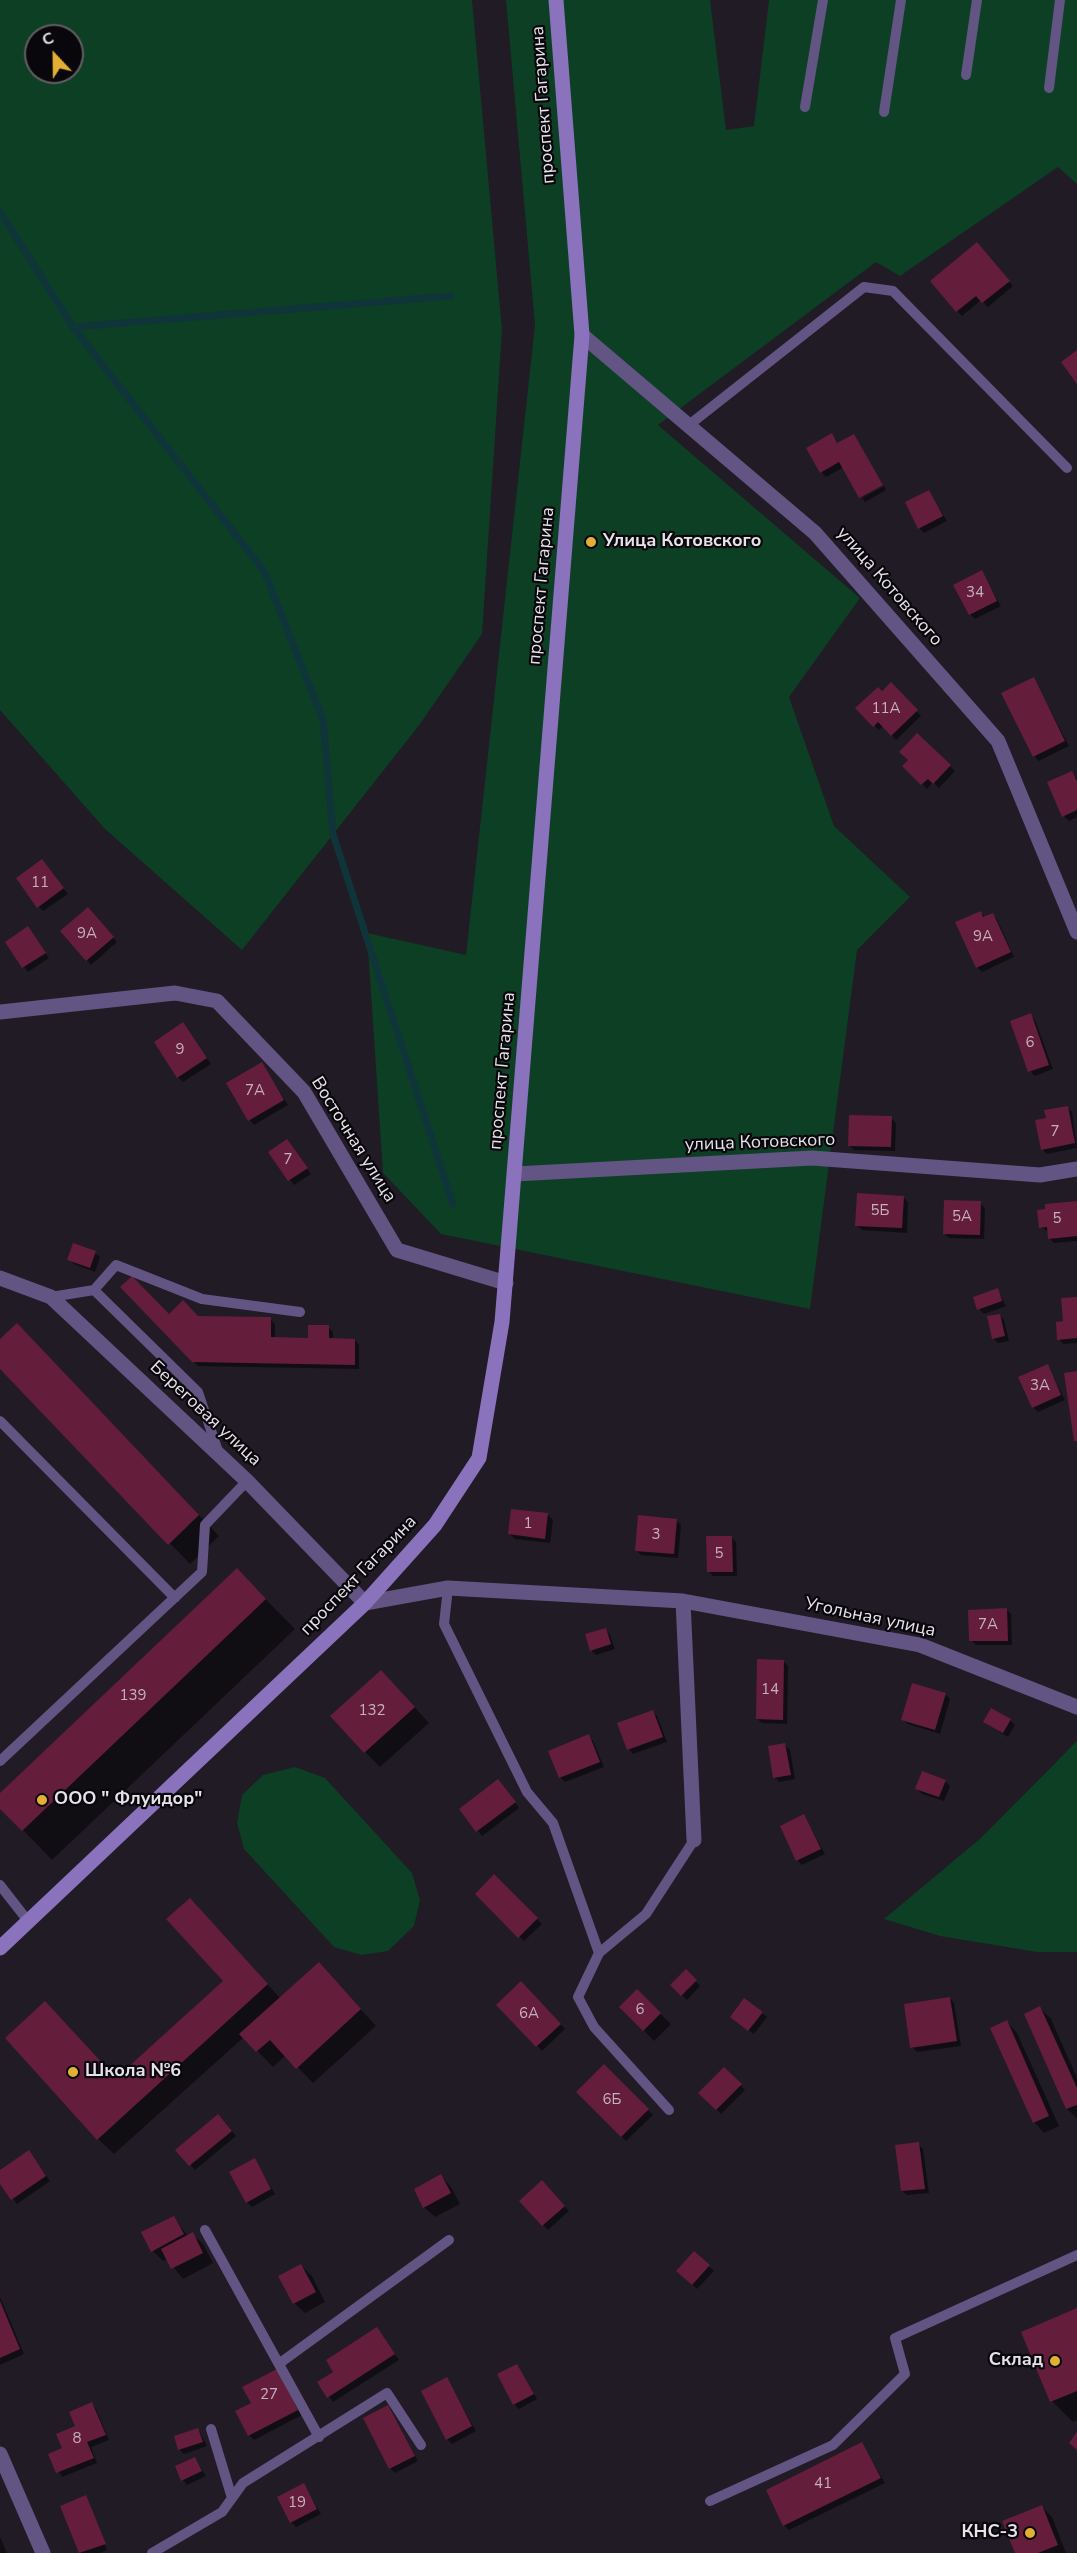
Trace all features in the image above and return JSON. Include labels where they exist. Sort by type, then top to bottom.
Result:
[{"type":"main road","name":"проспект Гагарина","points":[[0,1948],[365,1603],[435,1525],[479,1458],[502,1322],[506,1283],[582,335],[556,0]]},
{"type":"street","name":"улица Котовского","points":[[582,335],[815,532],[998,741],[1077,932]]},
{"type":"street","name":"Восточная улица","points":[[0,1012],[175,993],[217,1001],[304,1092],[397,1250],[506,1283]]},
{"type":"street","name":"улица Котовского","points":[[514,1173],[812,1158],[1040,1174],[1077,1169]]},
{"type":"street","name":"Береговая улица","points":[[0,1278],[51,1297],[247,1481],[365,1603]]},
{"type":"street","name":"Угольная улица","points":[[365,1603],[448,1588],[683,1601],[920,1645],[1077,1707]]},
{"type":"street","points":[[683,1601],[694,1840]]},
{"type":"street","points":[[0,2454],[5,2481],[43,2553]]},
{"type":"lane","points":[[805,107],[823,0]]},
{"type":"lane","points":[[884,112],[901,0]]},
{"type":"lane","points":[[966,75],[977,0]]},
{"type":"lane","points":[[1049,88],[1060,0]]},
{"type":"lane","points":[[689,425],[864,287],[893,291],[1067,468]]},
{"type":"lane","points":[[51,1297],[94,1290],[116,1265],[202,1299],[300,1312]]},
{"type":"lane","points":[[94,1290],[198,1392],[219,1455]]},
{"type":"lane","points":[[0,1421],[175,1598]]},
{"type":"lane","points":[[0,1761],[202,1572],[205,1525],[247,1481]]},
{"type":"lane","points":[[448,1588],[444,1624],[527,1792],[553,1823],[599,1953]]},
{"type":"lane","points":[[669,2110],[594,2027],[578,1997],[599,1953],[646,1914],[694,1840]]},
{"type":"lane","points":[[0,1885],[28,1921]]},
{"type":"lane","points":[[205,2230],[320,2437]]},
{"type":"lane","points":[[280,2363],[449,2240]]},
{"type":"lane","points":[[710,2500],[833,2445],[905,2374],[895,2338],[1077,2254]]},
{"type":"lane","points":[[152,2553],[222,2512],[243,2483],[320,2437],[387,2393],[421,2445]]},
{"type":"lane","points":[[211,2429],[232,2498]]},
{"type":"green space","points":[[0,0],[472,0],[502,330],[482,634],[420,724],[242,950],[105,829],[0,710]]},
{"type":"green space","points":[[506,0],[710,0],[726,130],[754,126],[769,0],[1077,0],[1077,184],[1058,167],[900,276],[876,262],[658,425],[860,598],[789,697],[834,826],[910,897],[857,950],[810,1309],[441,1234],[383,1173],[367,933],[466,955],[535,325]]},
{"type":"green space","points":[[1077,1741],[1077,1952],[1037,1952],[940,1936],[884,1919],[981,1838]]},
{"type":"green space","points":[[295,1767],[325,1778],[412,1873],[420,1900],[414,1926],[388,1951],[362,1955],[334,1947],[244,1849],[237,1823],[242,1795],[263,1775]]},
{"type":"building","points":[[977,242],[1010,281],[982,303],[976,296],[956,312],[930,281]]},
{"type":"building","points":[[1077,350],[1077,384],[1061,362]]},
{"type":"building","points":[[832,433],[837,443],[854,434],[883,485],[859,498],[839,462],[820,473],[806,448]]},
{"type":"building","points":[[929,490],[943,516],[918,529],[905,502]]},
{"type":"building","points":[[982,570],[997,601],[969,615],[953,585]]},
{"type":"building","points":[[1034,677],[1065,741],[1033,757],[1001,693]]},
{"type":"building","points":[[891,682],[918,710],[891,736],[878,722],[873,727],[855,708],[878,687],[882,691]]},
{"type":"building","points":[[917,733],[951,765],[933,784],[928,779],[921,785],[902,766],[908,760],[899,752]]},
{"type":"building","points":[[1072,771],[1077,781],[1077,810],[1062,817],[1047,782]]},
{"type":"building","points":[[42,859],[64,888],[37,908],[16,878]]},
{"type":"building","points":[[88,907],[114,937],[86,961],[60,931]]},
{"type":"building","points":[[981,911],[983,917],[993,913],[1011,952],[976,968],[955,922]]},
{"type":"building","points":[[28,926],[46,953],[22,968],[5,942]]},
{"type":"building","points":[[1031,1013],[1049,1065],[1028,1072],[1010,1021]]},
{"type":"building","points":[[183,1022],[207,1058],[177,1078],[154,1042]]},
{"type":"building","points":[[262,1062],[284,1100],[248,1121],[226,1083]]},
{"type":"building","points":[[1068,1106],[1075,1143],[1041,1150],[1035,1120],[1046,1118],[1044,1110]]},
{"type":"building","points":[[849,1115],[892,1116],[891,1147],[848,1146]]},
{"type":"building","points":[[287,1139],[308,1168],[288,1181],[268,1152]]},
{"type":"building","points":[[857,1193],[904,1196],[902,1228],[855,1226]]},
{"type":"building","points":[[944,1200],[981,1201],[980,1235],[943,1234]]},
{"type":"building","points":[[1077,1201],[1077,1236],[1048,1239],[1047,1227],[1039,1228],[1037,1210],[1045,1209],[1045,1204]]},
{"type":"building","points":[[73,1243],[96,1251],[90,1268],[67,1260]]},
{"type":"building","points":[[132,1276],[169,1314],[183,1300],[198,1316],[271,1317],[271,1337],[308,1338],[308,1325],[329,1325],[329,1338],[355,1339],[355,1365],[192,1362],[120,1287]]},
{"type":"building","points":[[998,1288],[1002,1301],[977,1310],[973,1297]]},
{"type":"building","points":[[1077,1297],[1077,1338],[1057,1340],[1056,1322],[1063,1321],[1061,1298]]},
{"type":"building","points":[[1000,1314],[1005,1336],[992,1339],[987,1316]]},
{"type":"building","points":[[17,1323],[199,1515],[168,1545],[0,1369],[0,1339]]},
{"type":"building","points":[[1048,1364],[1061,1395],[1032,1408],[1018,1377]]},
{"type":"building","points":[[1077,1371],[1077,1441],[1074,1441],[1064,1373]]},
{"type":"building","points":[[511,1509],[548,1513],[545,1539],[508,1534]]},
{"type":"building","points":[[638,1515],[677,1519],[674,1554],[635,1551]]},
{"type":"building","points":[[706,1536],[732,1536],[733,1572],[707,1572]]},
{"type":"building","points":[[237,1568],[266,1599],[22,1831],[0,1809],[0,1793]]},
{"type":"building","points":[[1007,1608],[1008,1641],[969,1641],[968,1610]]},
{"type":"building","points":[[606,1628],[611,1644],[590,1651],[585,1634]]},
{"type":"building","points":[[757,1659],[784,1660],[783,1720],[756,1719]]},
{"type":"building","points":[[381,1670],[415,1707],[364,1753],[330,1716]]},
{"type":"building","points":[[912,1683],[946,1693],[935,1730],[901,1720]]},
{"type":"building","points":[[991,1708],[1011,1719],[1003,1733],[983,1722]]},
{"type":"building","points":[[653,1710],[663,1737],[627,1750],[617,1723]]},
{"type":"building","points":[[589,1734],[600,1762],[559,1778],[548,1751]]},
{"type":"building","points":[[785,1743],[791,1775],[773,1778],[768,1746]]},
{"type":"building","points":[[922,1771],[946,1780],[939,1797],[915,1789]]},
{"type":"building","points":[[498,1779],[516,1802],[476,1832],[459,1809]]},
{"type":"building","points":[[804,1814],[821,1849],[796,1861],[780,1826]]},
{"type":"building","points":[[494,1874],[538,1918],[518,1938],[475,1894]]},
{"type":"building","points":[[190,1898],[268,1984],[97,2140],[5,2038],[45,2001],[116,2078],[223,1981],[166,1919]]},
{"type":"building","points":[[319,1962],[361,2009],[296,2069],[270,2040],[256,2052],[239,2034]]},
{"type":"building","points":[[686,1969],[697,1980],[681,1996],[670,1985]]},
{"type":"building","points":[[521,1981],[561,2024],[536,2047],[496,2005]]},
{"type":"building","points":[[637,1989],[661,2013],[643,2031],[619,2007]]},
{"type":"building","points":[[950,1997],[957,2041],[910,2048],[904,2004]]},
{"type":"building","points":[[744,1998],[763,2012],[748,2031],[730,2017]]},
{"type":"building","points":[[1040,2006],[1077,2088],[1077,2105],[1066,2109],[1024,2014]]},
{"type":"building","points":[[1007,2020],[1049,2116],[1033,2123],[990,2028]]},
{"type":"building","points":[[604,2064],[649,2109],[621,2137],[576,2092]]},
{"type":"building","points":[[724,2067],[742,2084],[716,2110],[698,2093]]},
{"type":"building","points":[[218,2114],[232,2131],[189,2166],[175,2150]]},
{"type":"building","points":[[919,2142],[925,2189],[901,2191],[895,2145]]},
{"type":"building","points":[[29,2150],[46,2176],[11,2200],[0,2184],[0,2170]]},
{"type":"building","points":[[255,2158],[271,2189],[246,2203],[229,2172]]},
{"type":"building","points":[[441,2174],[451,2193],[423,2208],[414,2189]]},
{"type":"building","points":[[542,2180],[565,2206],[542,2226],[519,2201]]},
{"type":"building","points":[[174,2216],[184,2234],[151,2252],[141,2232]]},
{"type":"building","points":[[193,2232],[203,2253],[171,2269],[161,2249]]},
{"type":"building","points":[[694,2251],[710,2265],[692,2285],[676,2271]]},
{"type":"building","points":[[301,2264],[316,2292],[293,2304],[278,2276]]},
{"type":"building","points":[[0,2301],[20,2349],[0,2358]]},
{"type":"building","name":"Склад","points":[[1077,2308],[1077,2391],[1050,2402],[1021,2332]]},
{"type":"building","points":[[377,2327],[395,2354],[327,2398],[317,2382],[333,2372],[326,2360]]},
{"type":"building","points":[[517,2364],[534,2394],[513,2405],[497,2374]]},
{"type":"building","points":[[277,2369],[298,2410],[248,2436],[235,2411],[251,2403],[242,2387]]},
{"type":"building","points":[[447,2377],[472,2426],[446,2440],[421,2391]]},
{"type":"building","points":[[92,2402],[106,2435],[87,2442],[94,2458],[56,2473],[48,2454],[62,2448],[56,2434],[75,2426],[69,2412]]},
{"type":"building","points":[[388,2405],[415,2456],[389,2469],[363,2418]]},
{"type":"building","points":[[198,2428],[203,2442],[178,2450],[174,2436]]},
{"type":"building","points":[[1077,2432],[1077,2450],[1069,2443]]},
{"type":"building","points":[[862,2442],[881,2478],[783,2526],[766,2490]]},
{"type":"building","points":[[195,2457],[202,2471],[181,2481],[175,2466]]},
{"type":"building","points":[[304,2483],[317,2509],[290,2523],[277,2497]]},
{"type":"building","points":[[86,2495],[106,2544],[79,2553],[60,2506]]},
{"type":"building","name":"КНС-3","points":[[1042,2505],[1058,2545],[1038,2553],[1015,2553],[1002,2521]]},
{"type":"waterway","points":[[0,212],[73,327],[264,571],[323,720],[333,834],[453,1204]]},
{"type":"waterway","points":[[73,327],[451,296]]},
{"type":"place","name":"Улица Котовского","points":[[591,542]]},
{"type":"place","name":"ООО \" Флуидор\"","points":[[42,1800]]},
{"type":"place","name":"Школа №6","points":[[73,2072]]},
{"type":"place","name":"Склад","points":[[1055,2361]]},
{"type":"place","name":"КНС-3","points":[[1030,2533]]}]
